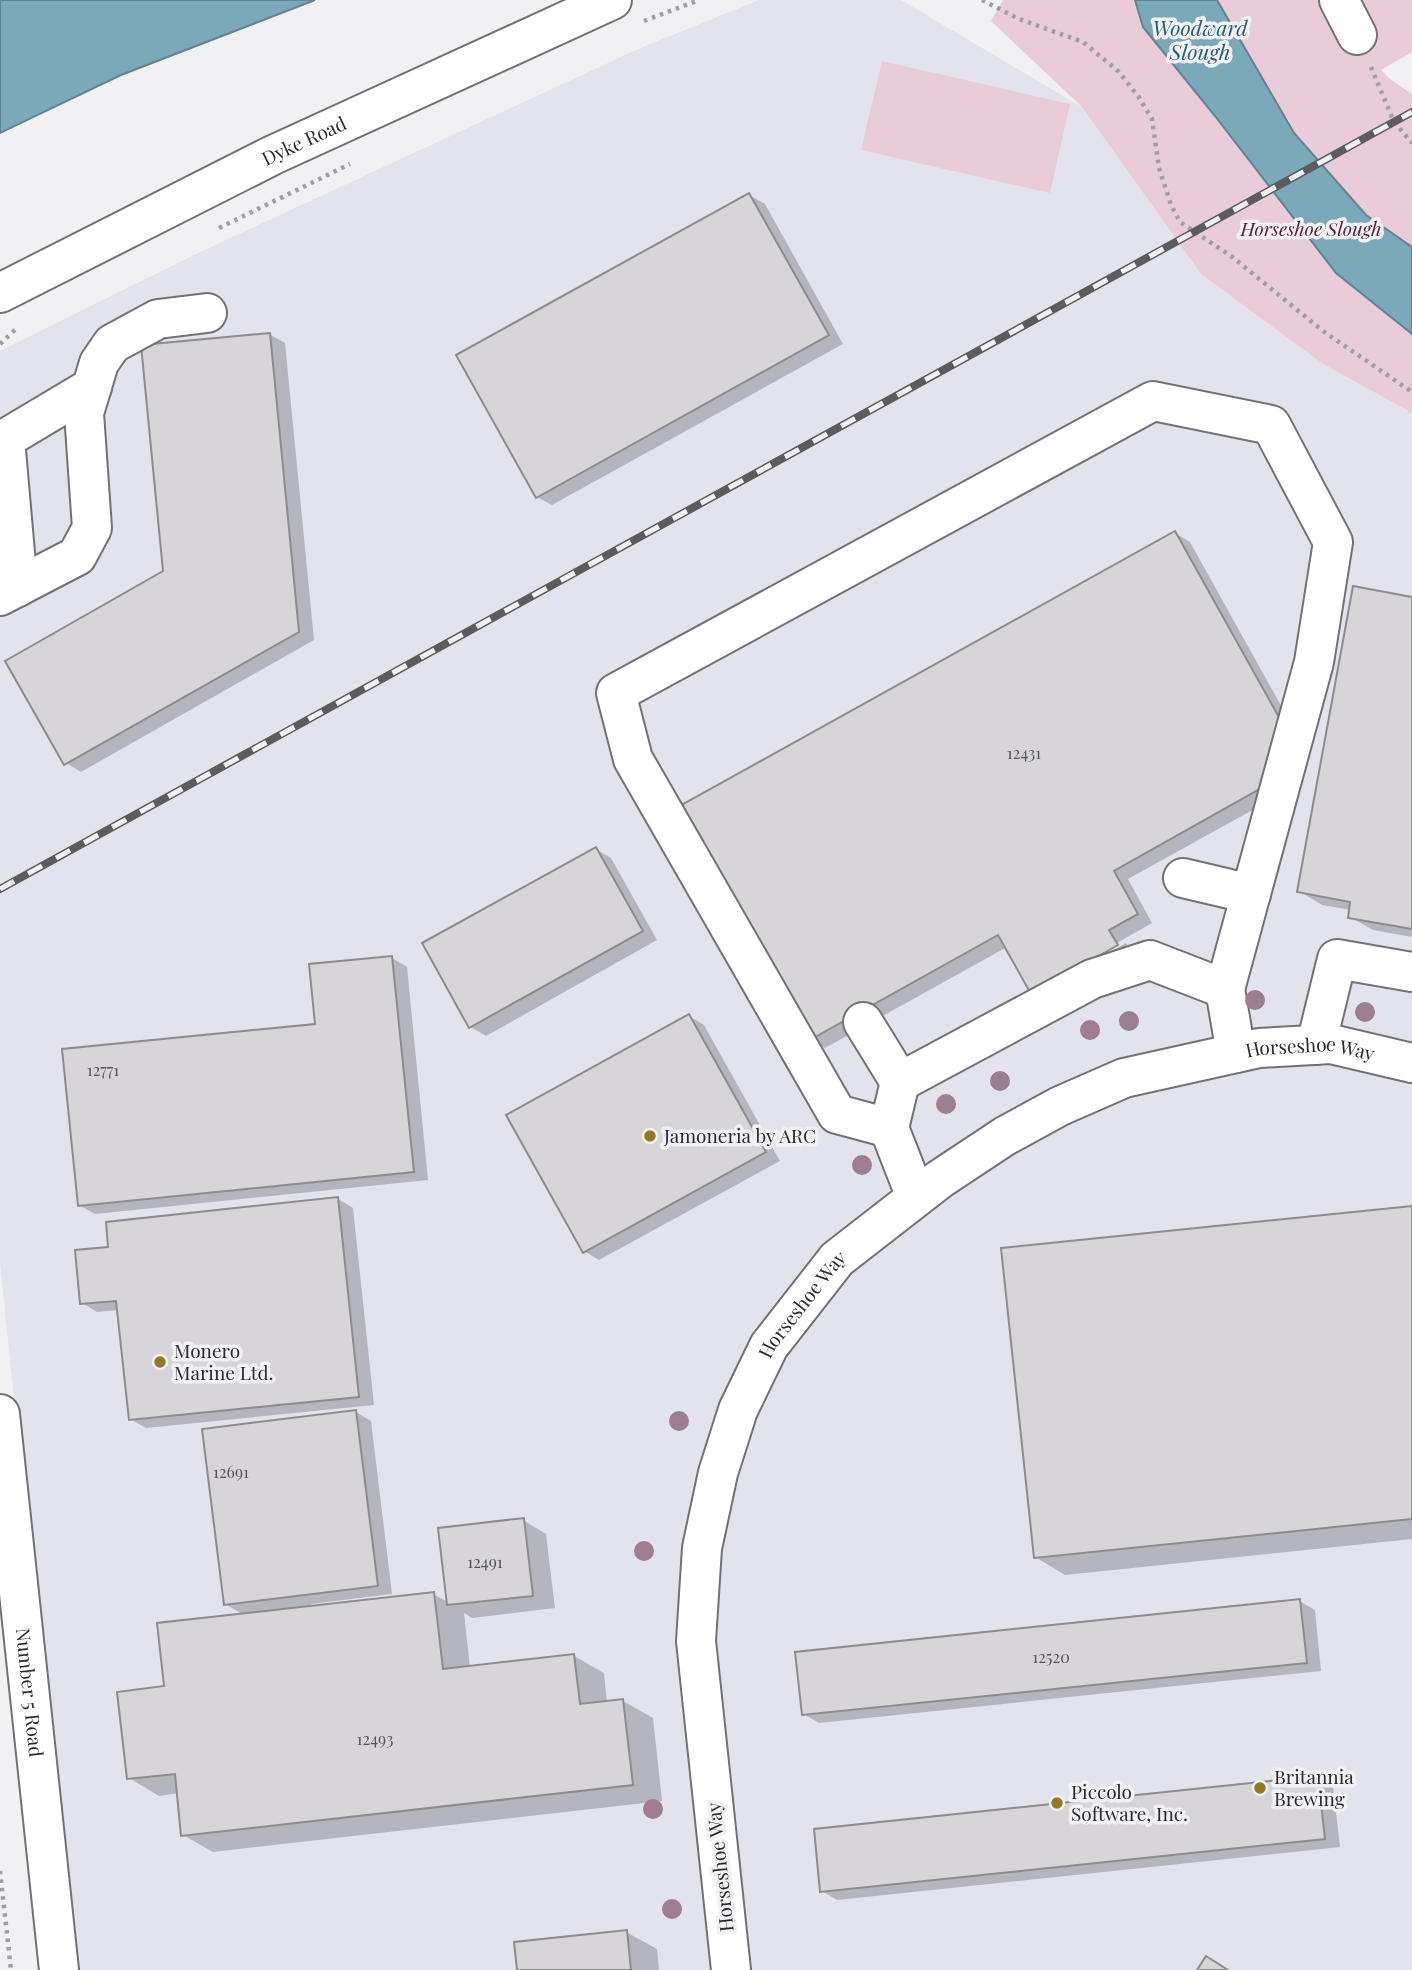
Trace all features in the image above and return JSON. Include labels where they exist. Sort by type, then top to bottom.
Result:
[{"type":"street","name":"Dyke Road","points":[[0,293],[273,155],[612,0]]},
{"type":"street","points":[[1339,0],[1357,35]]},
{"type":"street","points":[[92,387],[3,440],[9,591],[78,556],[92,528],[84,413],[92,387],[99,363],[113,344],[158,319],[207,313]]},
{"type":"street","points":[[889,1128],[837,1114],[633,759],[616,693],[1153,401],[1271,425],[1333,542],[1314,662],[1225,989],[1236,1054]]},
{"type":"street","points":[[1183,878],[1251,894]]},
{"type":"street","points":[[1316,1045],[1337,959],[1412,972]]},
{"type":"street","points":[[900,1082],[1092,979],[1150,960],[1225,989]]},
{"type":"street","points":[[863,1022],[900,1082],[889,1128],[916,1197]]},
{"type":"street","name":"Horseshoe Way","points":[[731,1970],[696,1641],[702,1548],[718,1473],[738,1410],[769,1346],[837,1259],[916,1197],[1005,1136],[1060,1106],[1124,1079],[1259,1048],[1331,1044],[1412,1063]]},
{"type":"street","name":"Number 5 Road","points":[[0,1413],[16,1733],[59,1970]]},
{"type":"path","points":[[982,0],[1010,15],[1083,42],[1118,71],[1152,119],[1159,168],[1171,205],[1180,222],[1231,256],[1323,331],[1412,392]]},
{"type":"path","points":[[1357,35],[1394,122],[1412,143]]},
{"type":"path","points":[[0,1871],[11,1970]]},
{"type":"shaded area","points":[[759,0],[901,0],[1082,107],[1201,274],[1323,364],[1412,413],[1412,1970],[72,1970],[0,1262],[0,351],[198,253],[638,49]]},
{"type":"green space","name":"Horseshoe Slough","points":[[1003,0],[1135,0],[1143,27],[1241,150],[1290,122],[1195,0],[1412,0],[1412,52],[1381,70],[1412,94],[1412,413],[1323,364],[1201,274],[1082,107],[991,21]]},
{"type":"green space","points":[[882,61],[1070,104],[1050,193],[861,150]]},
{"type":"water","points":[[0,0],[315,0],[121,75],[0,133]]},
{"type":"water","name":"Woodward Slough","points":[[1135,0],[1217,0],[1294,133],[1366,215],[1412,247],[1412,334],[1336,273],[1143,27]]},
{"type":"building","points":[[749,193],[829,335],[536,498],[456,355]]},
{"type":"building","points":[[270,333],[299,632],[64,765],[5,661],[163,571],[141,345]]},
{"type":"building","points":[[1175,531],[1280,719],[1263,787],[1114,871],[1138,914],[1109,930],[1118,945],[1031,994],[998,935],[808,1041],[678,807]]},
{"type":"building","points":[[1353,586],[1412,597],[1412,929],[1348,918],[1350,902],[1297,892]]},
{"type":"building","points":[[596,847],[643,931],[469,1028],[422,943]]},
{"type":"building","points":[[392,956],[414,1172],[78,1206],[62,1049],[315,1024],[309,964]]},
{"type":"building","points":[[689,1014],[766,1152],[583,1253],[506,1115]]},
{"type":"building","points":[[338,1197],[359,1397],[129,1420],[116,1301],[80,1304],[75,1250],[108,1247],[106,1222]]},
{"type":"building","points":[[1412,1206],[1412,1519],[1034,1558],[1001,1248]]},
{"type":"building","points":[[356,1410],[378,1586],[224,1605],[202,1429]]},
{"type":"building","points":[[524,1518],[533,1596],[447,1605],[438,1528]]},
{"type":"building","points":[[434,1592],[443,1669],[574,1654],[580,1704],[623,1699],[633,1785],[181,1836],[175,1774],[127,1779],[117,1692],[164,1686],[157,1623]]},
{"type":"building","points":[[1300,1599],[1307,1663],[802,1715],[795,1652]]},
{"type":"building","points":[[1318,1776],[1325,1839],[820,1892],[814,1829]]},
{"type":"building","points":[[627,1930],[631,1970],[517,1970],[514,1942]]},
{"type":"building","points":[[1206,1956],[1228,1970],[1197,1970]]},
{"type":"railway","points":[[0,889],[1412,112]]},
{"type":"place","name":"Jamoneria by ARC","points":[[650,1136]]},
{"type":"place","name":"Monero Marine Ltd.","points":[[160,1362]]},
{"type":"place","name":"Britannia Brewing","points":[[1260,1788]]},
{"type":"place","name":"Piccolo Software, Inc.","points":[[1057,1803]]}]
